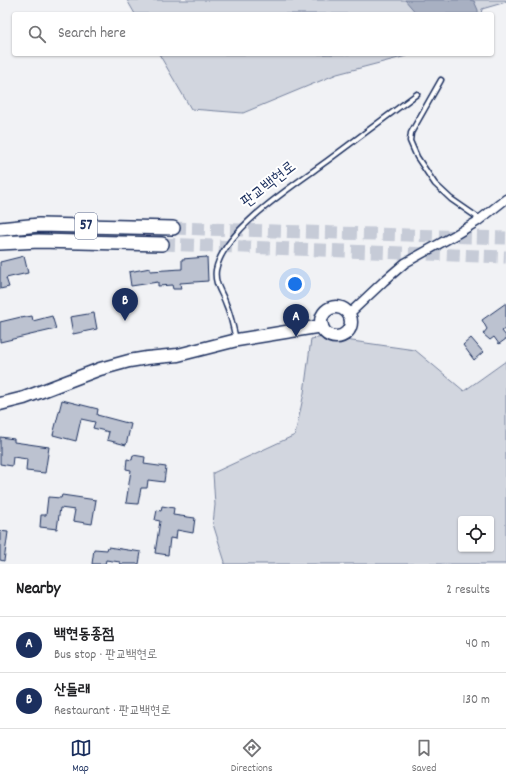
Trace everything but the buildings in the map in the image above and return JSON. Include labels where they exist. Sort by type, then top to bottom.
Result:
[{"type":"main road","name":"57","points":[[0,229],[39,225],[173,228]]},
{"type":"main road","name":"57","points":[[0,243],[39,241],[162,244]]},
{"type":"street","points":[[349,314],[405,263],[456,236],[480,220],[506,199]]},
{"type":"street","points":[[335,307],[343,309],[349,314],[351,324],[342,335],[332,336],[324,330],[322,321],[324,313],[331,308],[335,307]]},
{"type":"street","points":[[0,404],[24,398],[129,361],[178,355],[237,340],[322,326]]},
{"type":"lane","points":[[442,80],[411,133],[410,141],[417,157],[434,184],[480,220]]},
{"type":"lane","name":"판교백현로","points":[[237,340],[226,303],[216,281],[218,262],[230,241],[260,211],[417,94]]},
{"type":"shaded area","points":[[127,0],[506,0],[506,2],[482,9],[481,12],[134,12]]},
{"type":"shaded area","points":[[160,56],[406,56],[337,74],[243,113],[191,109]]},
{"type":"shaded area","points":[[324,337],[415,350],[464,391],[506,361],[506,564],[224,564],[225,562],[213,524],[215,505],[213,473],[295,435],[304,393],[311,339]]},
{"type":"water","points":[[405,0],[470,0],[474,1],[478,10],[478,12],[415,12]]},
{"type":"tunnel","points":[[173,228],[506,238]]},
{"type":"tunnel","points":[[162,244],[506,257]]},
{"type":"place","name":"산들래","points":[[125,321]]},
{"type":"place","name":"백현동종점","points":[[296,337]]}]
